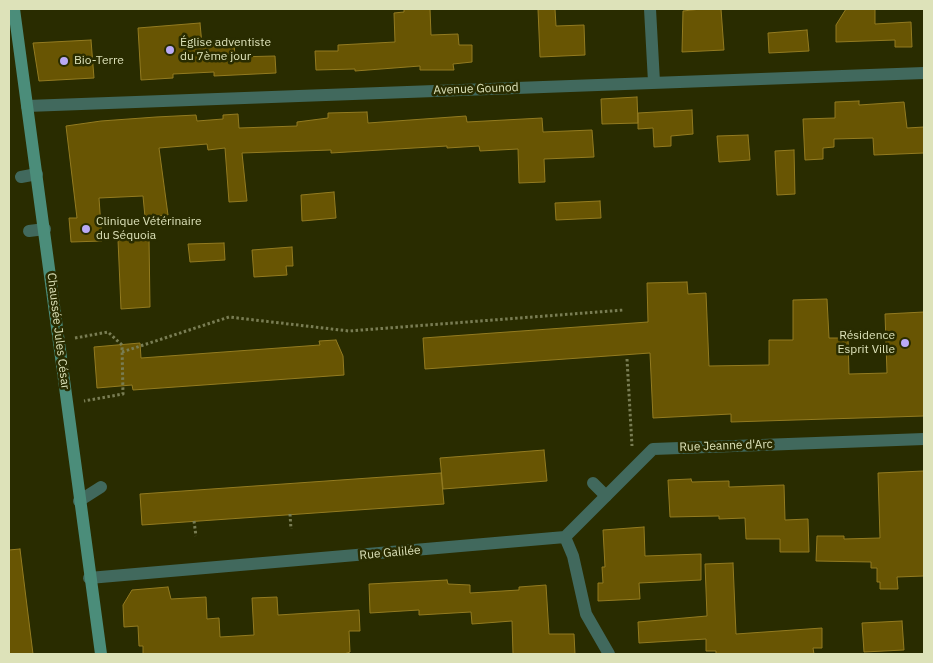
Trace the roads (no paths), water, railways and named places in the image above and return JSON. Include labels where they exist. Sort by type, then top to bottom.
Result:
[{"type":"street","name":"Chaussée Jules César","points":[[14,9],[45,229],[89,578],[101,654]]},
{"type":"street","points":[[650,9],[654,82]]},
{"type":"street","name":"Avenue Gounod","points":[[27,106],[924,73]]},
{"type":"street","points":[[21,177],[37,174]]},
{"type":"street","points":[[29,231],[45,229]]},
{"type":"street","name":"Rue Jeanne d'Arc","points":[[565,537],[653,449],[924,439]]},
{"type":"street","points":[[593,483],[606,496]]},
{"type":"street","points":[[79,500],[101,487]]},
{"type":"street","points":[[565,537],[573,556],[586,614],[609,654]]},
{"type":"street","name":"Rue Galilée","points":[[89,578],[565,537]]},
{"type":"place","name":"Église adventiste du 7ème jour","points":[[170,50]]},
{"type":"place","name":"Bio-Terre","points":[[64,61]]},
{"type":"place","name":"Clinique Vétérinaire du Séquoia","points":[[86,229]]},
{"type":"place","name":"Résidence Esprit Ville","points":[[905,343]]}]
